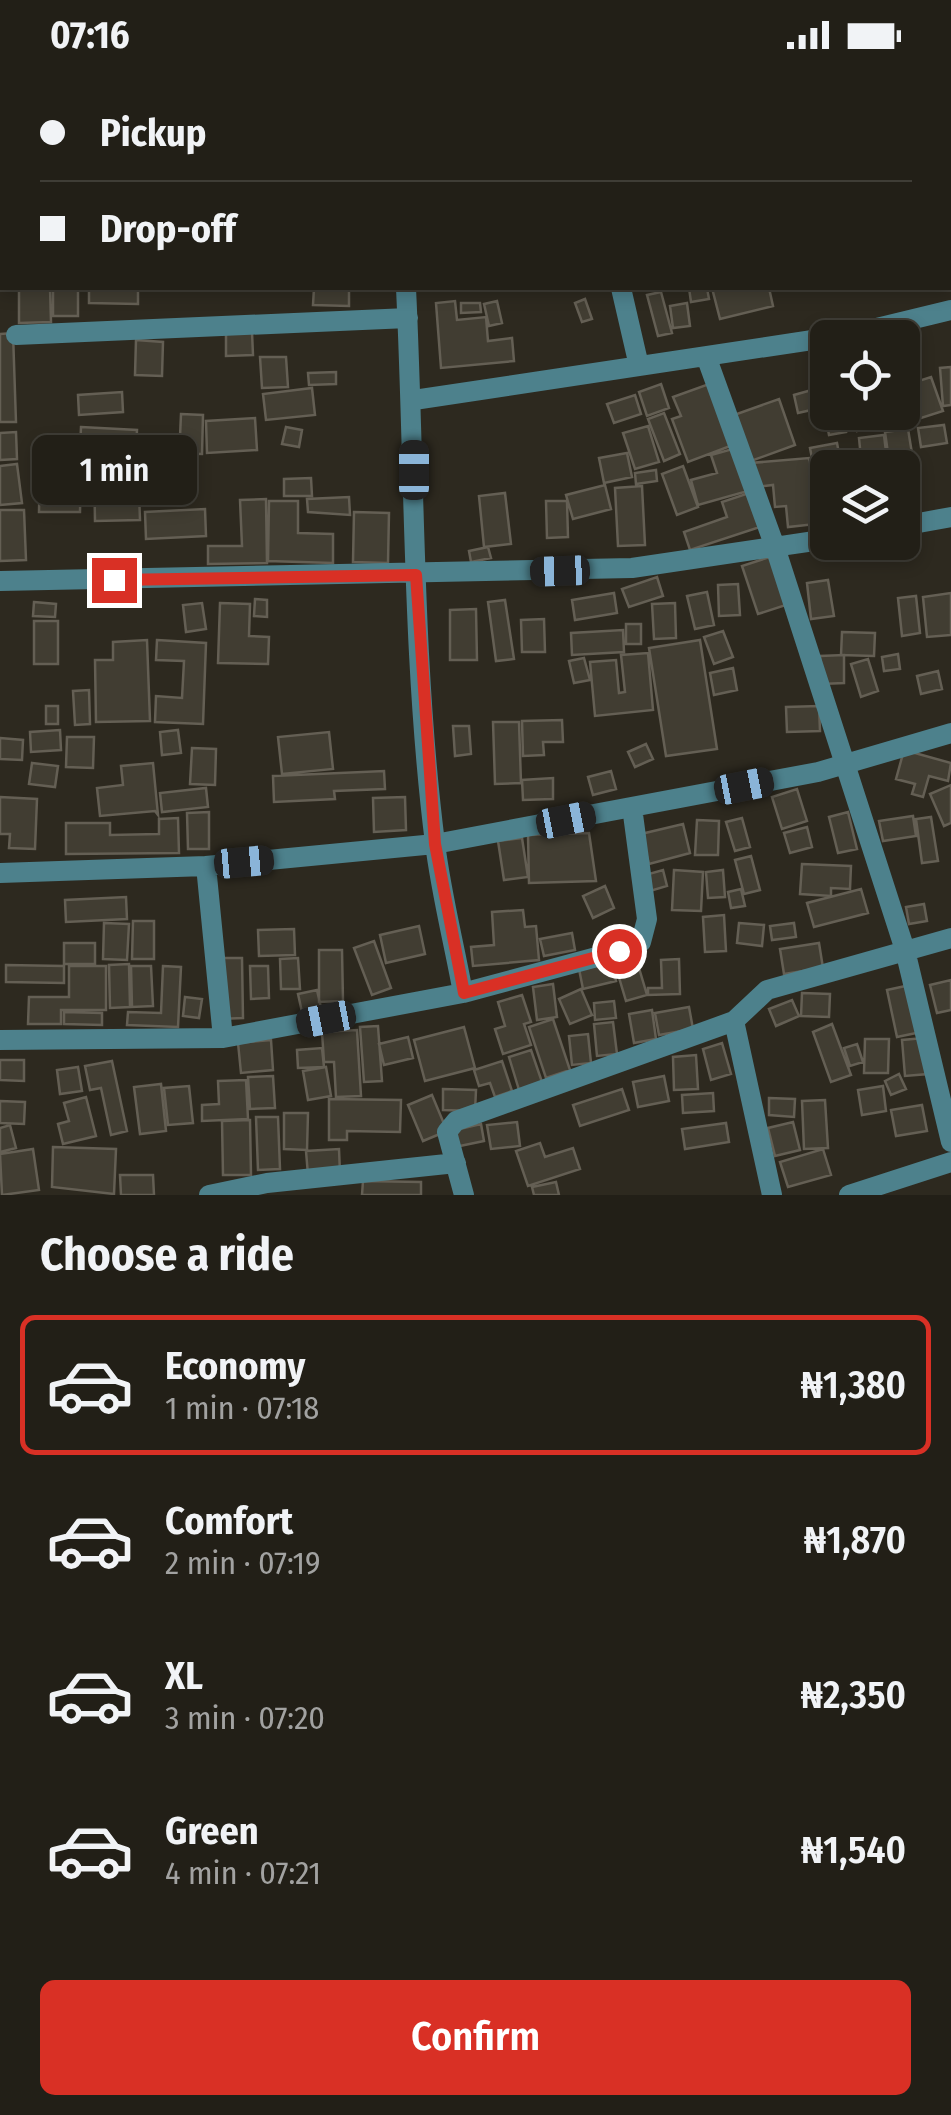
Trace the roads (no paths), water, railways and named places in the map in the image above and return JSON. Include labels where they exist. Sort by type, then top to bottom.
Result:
[{"type":"street","points":[[406,290],[414,400],[416,575],[435,844],[464,993]]},
{"type":"street","points":[[621,290],[639,366]]},
{"type":"street","points":[[414,400],[852,334],[951,310]]},
{"type":"street","points":[[16,335],[408,318]]},
{"type":"street","points":[[706,356],[775,548],[842,765],[905,950],[950,1137]]},
{"type":"street","points":[[920,523],[951,517]]},
{"type":"street","points":[[0,582],[632,568],[810,542]]},
{"type":"street","points":[[0,873],[206,866],[435,844],[842,765],[951,733]]},
{"type":"street","points":[[0,1040],[223,1038],[464,993],[641,942],[647,919],[632,807]]},
{"type":"street","points":[[206,866],[223,1038]]},
{"type":"street","points":[[464,1195],[447,1132],[456,1122],[734,1021],[767,990],[951,938]]},
{"type":"street","points":[[734,1021],[772,1195]]},
{"type":"street","points":[[849,1195],[951,1162]]},
{"type":"street","points":[[209,1195],[268,1184],[456,1164]]}]
